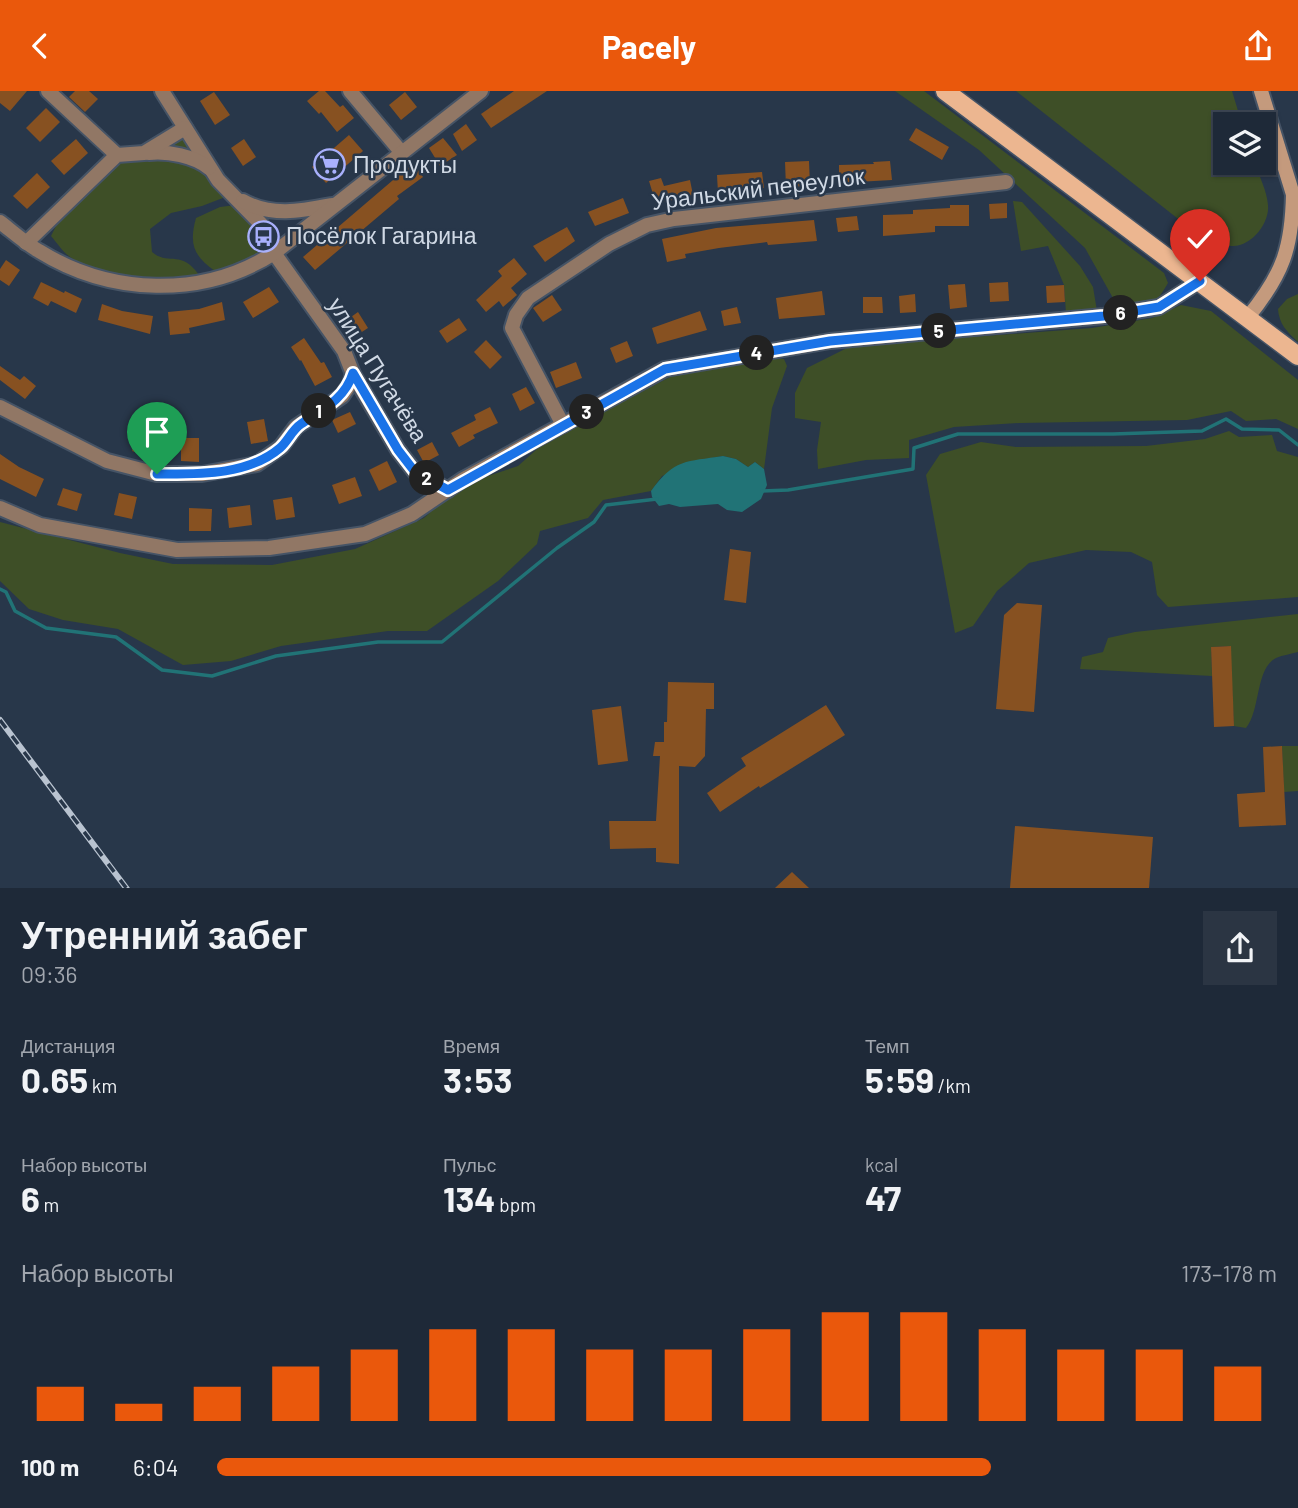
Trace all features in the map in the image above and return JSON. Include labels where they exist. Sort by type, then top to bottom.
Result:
[{"type":"main road","points":[[945,91],[1298,356]]},
{"type":"street","points":[[48,91],[117,155]]},
{"type":"street","name":"улица Пугачёва","points":[[162,91],[218,180],[261,224],[274,253],[344,351],[376,414],[407,461],[415,472],[448,490]]},
{"type":"street","points":[[349,91],[402,153]]},
{"type":"street","points":[[0,222],[26,243],[69,267],[105,280],[135,286],[169,286],[236,273],[274,253],[481,91]]},
{"type":"street","points":[[1261,91],[1298,209]]},
{"type":"street","points":[[144,153],[185,128]]},
{"type":"street","points":[[26,243],[117,155],[162,152],[202,162],[211,170]]},
{"type":"street","name":"Уральский переулок","points":[[564,425],[512,328],[516,315],[528,298],[609,244],[647,225],[674,219],[1006,182]]},
{"type":"street","points":[[1248,317],[1269,291],[1284,261],[1293,228],[1293,194]]},
{"type":"street","points":[[236,198],[256,208],[292,212],[337,204]]},
{"type":"street","points":[[0,507],[40,525],[177,550],[269,548],[365,534],[412,514],[448,490],[665,369],[830,341],[1104,316],[1148,309],[1159,307],[1200,281]]},
{"type":"street","points":[[0,407],[107,461],[157,474],[202,474],[257,464],[281,447],[296,427],[342,396],[353,373]]},
{"type":"shaded area","points":[[895,91],[924,91],[1164,273],[1168,283],[1158,298],[1142,307],[1118,307],[1085,248],[979,150]]},
{"type":"shaded area","points":[[1016,91],[1232,91],[1238,112],[1213,112],[1213,175],[1260,175],[1265,189],[1268,212],[1258,233],[1246,243],[1222,245],[1196,233]]},
{"type":"shaded area","points":[[182,138],[191,142],[200,167],[228,196],[202,206],[171,213],[150,229],[152,252],[164,258],[186,262],[199,275],[169,280],[133,278],[97,270],[65,253],[51,236],[57,224],[84,192],[115,164],[140,158]]},
{"type":"shaded area","points":[[1013,201],[1022,202],[1080,266],[1093,287],[1097,311],[1066,313],[1064,285],[1048,246],[1021,251]]},
{"type":"shaded area","points":[[236,205],[252,218],[269,249],[231,269],[215,271],[197,254],[193,242],[196,218],[220,207]]},
{"type":"shaded area","points":[[1298,294],[1298,342],[1284,327],[1278,309],[1287,299]]},
{"type":"shaded area","points":[[1181,305],[1211,311],[1298,380],[1298,429],[1276,419],[1246,421],[1231,411],[1187,420],[954,427],[909,440],[909,458],[866,460],[818,469],[817,450],[821,422],[795,418],[795,393],[807,368],[851,346],[1092,328],[1152,318]]},
{"type":"shaded area","points":[[769,358],[784,359],[787,366],[772,408],[764,469],[755,462],[748,467],[736,459],[723,456],[706,459],[662,476],[651,491],[603,500],[588,518],[540,531],[537,544],[498,581],[427,631],[388,631],[281,646],[231,661],[183,665],[118,629],[63,620],[29,609],[0,581],[0,522],[173,564],[272,565],[355,549],[424,518],[450,494],[479,479],[518,466],[545,442],[670,377]]},
{"type":"shaded area","points":[[1229,431],[1239,437],[1272,435],[1277,451],[1298,457],[1298,597],[1168,607],[1157,595],[1152,562],[1131,552],[1086,550],[1029,563],[997,591],[973,626],[955,633],[926,475],[940,454],[981,442],[1016,447],[1146,446],[1205,439]]},
{"type":"shaded area","points":[[723,456],[736,459],[748,467],[755,462],[764,469],[767,485],[761,499],[742,512],[727,510],[718,504],[659,506],[652,497],[651,491],[659,480],[675,467],[690,461]]},
{"type":"shaded area","points":[[1298,614],[1298,652],[1276,658],[1269,663],[1246,728],[1234,726],[1230,646],[1211,647],[1212,676],[1080,669],[1082,657],[1103,652],[1108,638],[1135,632]]},
{"type":"shaded area","points":[[1282,746],[1298,746],[1298,791],[1284,792]]},
{"type":"building","points":[[0,91],[27,91],[10,111],[0,103]]},
{"type":"building","points":[[75,91],[89,91],[98,99],[85,112],[69,97]]},
{"type":"building","points":[[319,91],[325,91],[354,118],[337,132],[321,112],[319,114],[307,101]]},
{"type":"building","points":[[514,91],[547,91],[491,128],[481,114]]},
{"type":"building","points":[[214,92],[230,115],[215,125],[200,101]]},
{"type":"building","points":[[405,92],[417,107],[401,120],[389,105]]},
{"type":"building","points":[[46,108],[60,122],[40,142],[26,128]]},
{"type":"building","points":[[466,124],[477,140],[462,151],[453,134]]},
{"type":"building","points":[[916,128],[949,147],[942,160],[909,140]]},
{"type":"building","points":[[349,135],[363,151],[326,183],[312,167]]},
{"type":"building","points":[[443,138],[457,155],[440,166],[429,148]]},
{"type":"building","points":[[76,139],[88,153],[64,175],[51,161]]},
{"type":"building","points":[[244,139],[256,157],[243,166],[231,148]]},
{"type":"building","points":[[809,161],[810,186],[786,187],[785,162]]},
{"type":"building","points":[[890,161],[892,180],[839,183],[839,165]]},
{"type":"building","points":[[413,163],[423,177],[397,196],[399,199],[315,270],[303,257]]},
{"type":"building","points":[[762,172],[764,188],[718,193],[717,175]]},
{"type":"building","points":[[37,173],[50,187],[27,209],[13,196]]},
{"type":"building","points":[[661,178],[664,186],[690,180],[693,195],[656,204],[649,181]]},
{"type":"building","points":[[623,198],[629,213],[595,226],[588,212]]},
{"type":"building","points":[[1007,203],[1007,218],[990,219],[989,204]]},
{"type":"building","points":[[950,205],[969,205],[969,226],[935,226],[935,232],[883,236],[883,215],[913,214],[913,210],[950,208]]},
{"type":"building","points":[[857,216],[859,230],[838,232],[836,218]]},
{"type":"building","points":[[814,220],[817,241],[768,245],[767,242],[719,248],[685,254],[686,258],[667,262],[662,239],[716,228]]},
{"type":"building","points":[[567,227],[575,241],[545,262],[533,246]]},
{"type":"building","points":[[514,258],[527,274],[511,288],[517,295],[503,307],[499,301],[486,312],[476,300],[502,276],[498,271]]},
{"type":"building","points":[[6,260],[20,270],[9,286],[0,280],[0,269]]},
{"type":"building","points":[[41,282],[82,299],[76,313],[51,301],[48,306],[33,298]]},
{"type":"building","points":[[1008,282],[1009,301],[990,302],[989,283]]},
{"type":"building","points":[[965,284],[967,307],[950,309],[948,285]]},
{"type":"building","points":[[1064,285],[1065,302],[1047,303],[1046,286]]},
{"type":"building","points":[[269,287],[279,302],[253,318],[243,302]]},
{"type":"building","points":[[822,291],[825,315],[779,319],[776,298]]},
{"type":"building","points":[[915,294],[916,312],[900,313],[899,296]]},
{"type":"building","points":[[552,295],[562,310],[543,322],[533,308]]},
{"type":"building","points":[[863,297],[882,297],[883,313],[863,313]]},
{"type":"building","points":[[222,302],[225,320],[189,328],[190,333],[170,335],[168,312],[199,309]]},
{"type":"building","points":[[102,304],[122,311],[153,316],[150,334],[98,320]]},
{"type":"building","points":[[737,307],[741,323],[724,326],[721,311]]},
{"type":"building","points":[[700,311],[707,330],[657,344],[652,328]]},
{"type":"building","points":[[358,312],[368,328],[351,339],[341,324]]},
{"type":"building","points":[[459,318],[467,330],[447,343],[439,331]]},
{"type":"building","points":[[304,338],[321,363],[324,362],[332,377],[315,386],[291,347]]},
{"type":"building","points":[[486,340],[502,357],[490,369],[474,352]]},
{"type":"building","points":[[627,341],[633,356],[616,363],[610,348]]},
{"type":"building","points":[[576,362],[582,378],[556,388],[550,372]]},
{"type":"building","points":[[0,366],[20,380],[24,376],[36,386],[25,399],[0,380]]},
{"type":"building","points":[[526,387],[535,403],[520,411],[512,394]]},
{"type":"building","points":[[490,407],[498,423],[473,435],[475,438],[459,447],[451,433],[476,420],[474,415]]},
{"type":"building","points":[[350,412],[356,424],[338,433],[332,420]]},
{"type":"building","points":[[264,419],[268,441],[251,444],[247,422]]},
{"type":"building","points":[[137,436],[154,441],[149,457],[132,451]]},
{"type":"building","points":[[181,438],[199,438],[199,462],[181,461]]},
{"type":"building","points":[[432,442],[439,455],[424,463],[417,450]]},
{"type":"building","points":[[0,454],[44,479],[36,497],[0,479]]},
{"type":"building","points":[[387,461],[397,482],[379,491],[369,470]]},
{"type":"building","points":[[355,477],[362,496],[339,504],[332,485]]},
{"type":"building","points":[[63,488],[82,494],[77,511],[57,505]]},
{"type":"building","points":[[119,493],[137,497],[132,519],[114,515]]},
{"type":"building","points":[[292,497],[295,517],[276,520],[273,500]]},
{"type":"building","points":[[250,505],[252,525],[229,528],[227,508]]},
{"type":"building","points":[[189,508],[212,509],[211,531],[189,531]]},
{"type":"building","points":[[730,549],[751,552],[746,603],[724,600]]},
{"type":"building","points":[[1017,603],[1042,605],[1034,712],[996,709],[1004,615]]},
{"type":"building","points":[[1231,646],[1234,726],[1214,727],[1211,647]]},
{"type":"building","points":[[668,682],[714,683],[714,709],[706,709],[705,756],[695,767],[679,766],[679,864],[656,862],[656,848],[610,849],[609,821],[656,821],[660,756],[653,756],[655,742],[664,742]]},
{"type":"building","points":[[826,705],[845,735],[720,812],[707,793],[746,766],[741,758]]},
{"type":"building","points":[[621,706],[628,761],[598,765],[592,710]]},
{"type":"building","points":[[1282,746],[1286,825],[1239,827],[1237,794],[1265,792],[1263,747]]},
{"type":"building","points":[[1015,826],[1153,837],[1149,888],[1010,888]]},
{"type":"building","points":[[792,872],[809,888],[775,888]]},
{"type":"waterway","points":[[762,491],[788,490],[913,469],[914,448],[958,434],[1202,431],[1226,419],[1242,429],[1279,430],[1298,445]]},
{"type":"waterway","points":[[0,589],[6,592],[15,611],[46,628],[116,637],[162,670],[212,676],[276,656],[378,642],[442,642],[557,548],[594,522],[606,505],[657,499]]},
{"type":"railway","points":[[0,720],[126,888]]},
{"type":"place","name":"Продукты","points":[[330,165]]},
{"type":"place","name":"Посёлок Гагарина","points":[[263,236]]},
{"type":"route","points":[[157,474],[202,474],[257,464],[281,447],[296,427],[342,396],[353,373],[398,450],[415,472],[448,490],[665,369],[830,341],[1104,316],[1159,307],[1200,281]]}]
